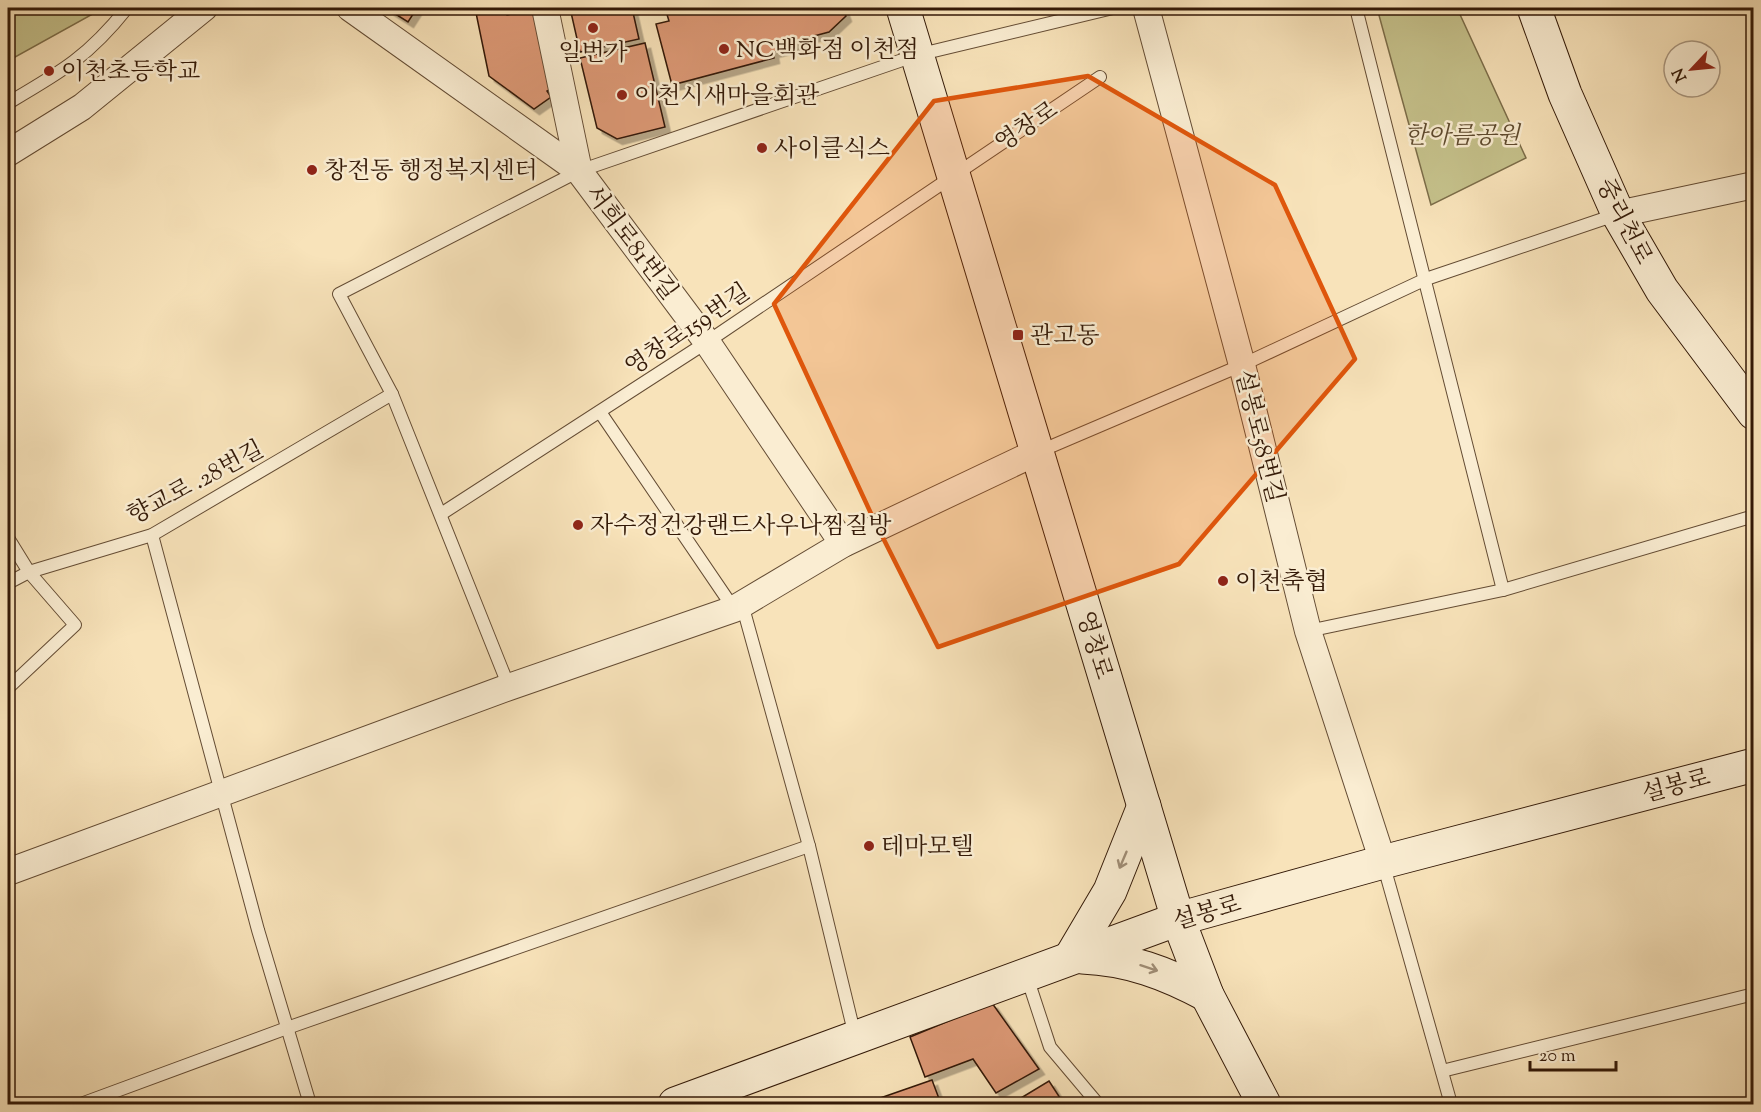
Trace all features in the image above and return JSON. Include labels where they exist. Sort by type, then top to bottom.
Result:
[{"type":"street","points":[[8,153],[82,107],[204,8]]},
{"type":"street","name":"서희로81번길","points":[[350,8],[579,171],[707,342],[843,544]]},
{"type":"street","points":[[545,8],[579,171]]},
{"type":"street","name":"영창로","points":[[903,8],[1178,919],[1207,995],[1264,1104]]},
{"type":"street","name":"설봉로58번길","points":[[1146,8],[1242,365],[1308,631],[1383,862]]},
{"type":"street","name":"중리천로","points":[[1534,8],[1565,94],[1618,214],[1662,290],[1754,413]]},
{"type":"street","points":[[1618,214],[1754,185]]},
{"type":"street","points":[[8,872],[509,687],[738,606],[843,544],[1037,452]]},
{"type":"street","name":"설봉로","points":[[675,1104],[1178,919],[1383,862],[1754,765]]},
{"type":"street","points":[[1144,806],[1110,891],[1071,957],[1119,959],[1149,967],[1176,978],[1207,995]]},
{"type":"lane","points":[[8,103],[66,70],[90,50],[127,8]]},
{"type":"lane","points":[[509,687],[392,394],[339,294],[579,171],[917,55],[1113,8]]},
{"type":"lane","points":[[1356,8],[1503,590]]},
{"type":"lane","name":"영창로","points":[[953,175],[1100,77]]},
{"type":"lane","name":"영창로159번길","points":[[441,514],[707,342],[953,175]]},
{"type":"lane","points":[[1037,452],[1242,365],[1426,279],[1618,214]]},
{"type":"lane","name":"향교로 .28번길","points":[[8,583],[28,572],[152,535],[392,394]]},
{"type":"lane","points":[[600,412],[738,606],[809,846],[855,1038]]},
{"type":"lane","points":[[1308,631],[1503,590],[1754,516]]},
{"type":"lane","points":[[152,535],[287,1028],[310,1104]]},
{"type":"lane","points":[[8,538],[28,572],[75,625],[8,688]]},
{"type":"lane","points":[[81,1104],[287,1028],[809,846]]},
{"type":"lane","points":[[1383,862],[1451,1104]]},
{"type":"lane","points":[[1026,973],[1050,1047],[1098,1104]]},
{"type":"lane","points":[[1442,1071],[1754,994]]},
{"type":"highlighted area","points":[[1088,76],[1275,185],[1355,359],[1179,564],[938,647],[874,520],[774,304],[934,101]]},
{"type":"green space","points":[[8,8],[101,8],[8,61]]},
{"type":"green space","name":"한아름공원","points":[[1377,8],[1457,8],[1526,158],[1431,205]]},
{"type":"building","points":[[391,8],[417,8],[408,22],[389,10]]},
{"type":"building","points":[[475,8],[505,8],[507,15],[539,9],[553,88],[547,91],[551,97],[534,109],[489,76]]},
{"type":"building","points":[[570,8],[632,8],[639,39],[580,52]]},
{"type":"building","name":"NC백화점 이천점","points":[[665,8],[843,8],[846,16],[829,32],[795,41],[796,46],[773,52],[774,58],[672,85],[656,24],[669,21]]},
{"type":"building","points":[[645,43],[665,127],[617,139],[597,128],[580,58]]},
{"type":"building","points":[[992,1003],[1039,1069],[996,1093],[973,1059],[925,1077],[910,1037]]},
{"type":"building","points":[[932,1080],[941,1104],[863,1104]]},
{"type":"building","points":[[1049,1081],[1064,1104],[1011,1104]]},
{"type":"place","name":"일번가","points":[[593,28]]},
{"type":"place","name":"NC백화점 이천점","points":[[724,49]]},
{"type":"place","name":"이천초등학교","points":[[49,71]]},
{"type":"place","name":"이천시새마을회관","points":[[622,95]]},
{"type":"place","name":"사이클식스","points":[[762,148]]},
{"type":"place","name":"창전동 행정복지센터","points":[[312,170]]},
{"type":"place","name":"관고동","points":[[1018,335]]},
{"type":"place","name":"자수정건강랜드사우나찜질방","points":[[578,525]]},
{"type":"place","name":"이천축협","points":[[1223,581]]},
{"type":"place","name":"테마모텔","points":[[869,846]]}]
